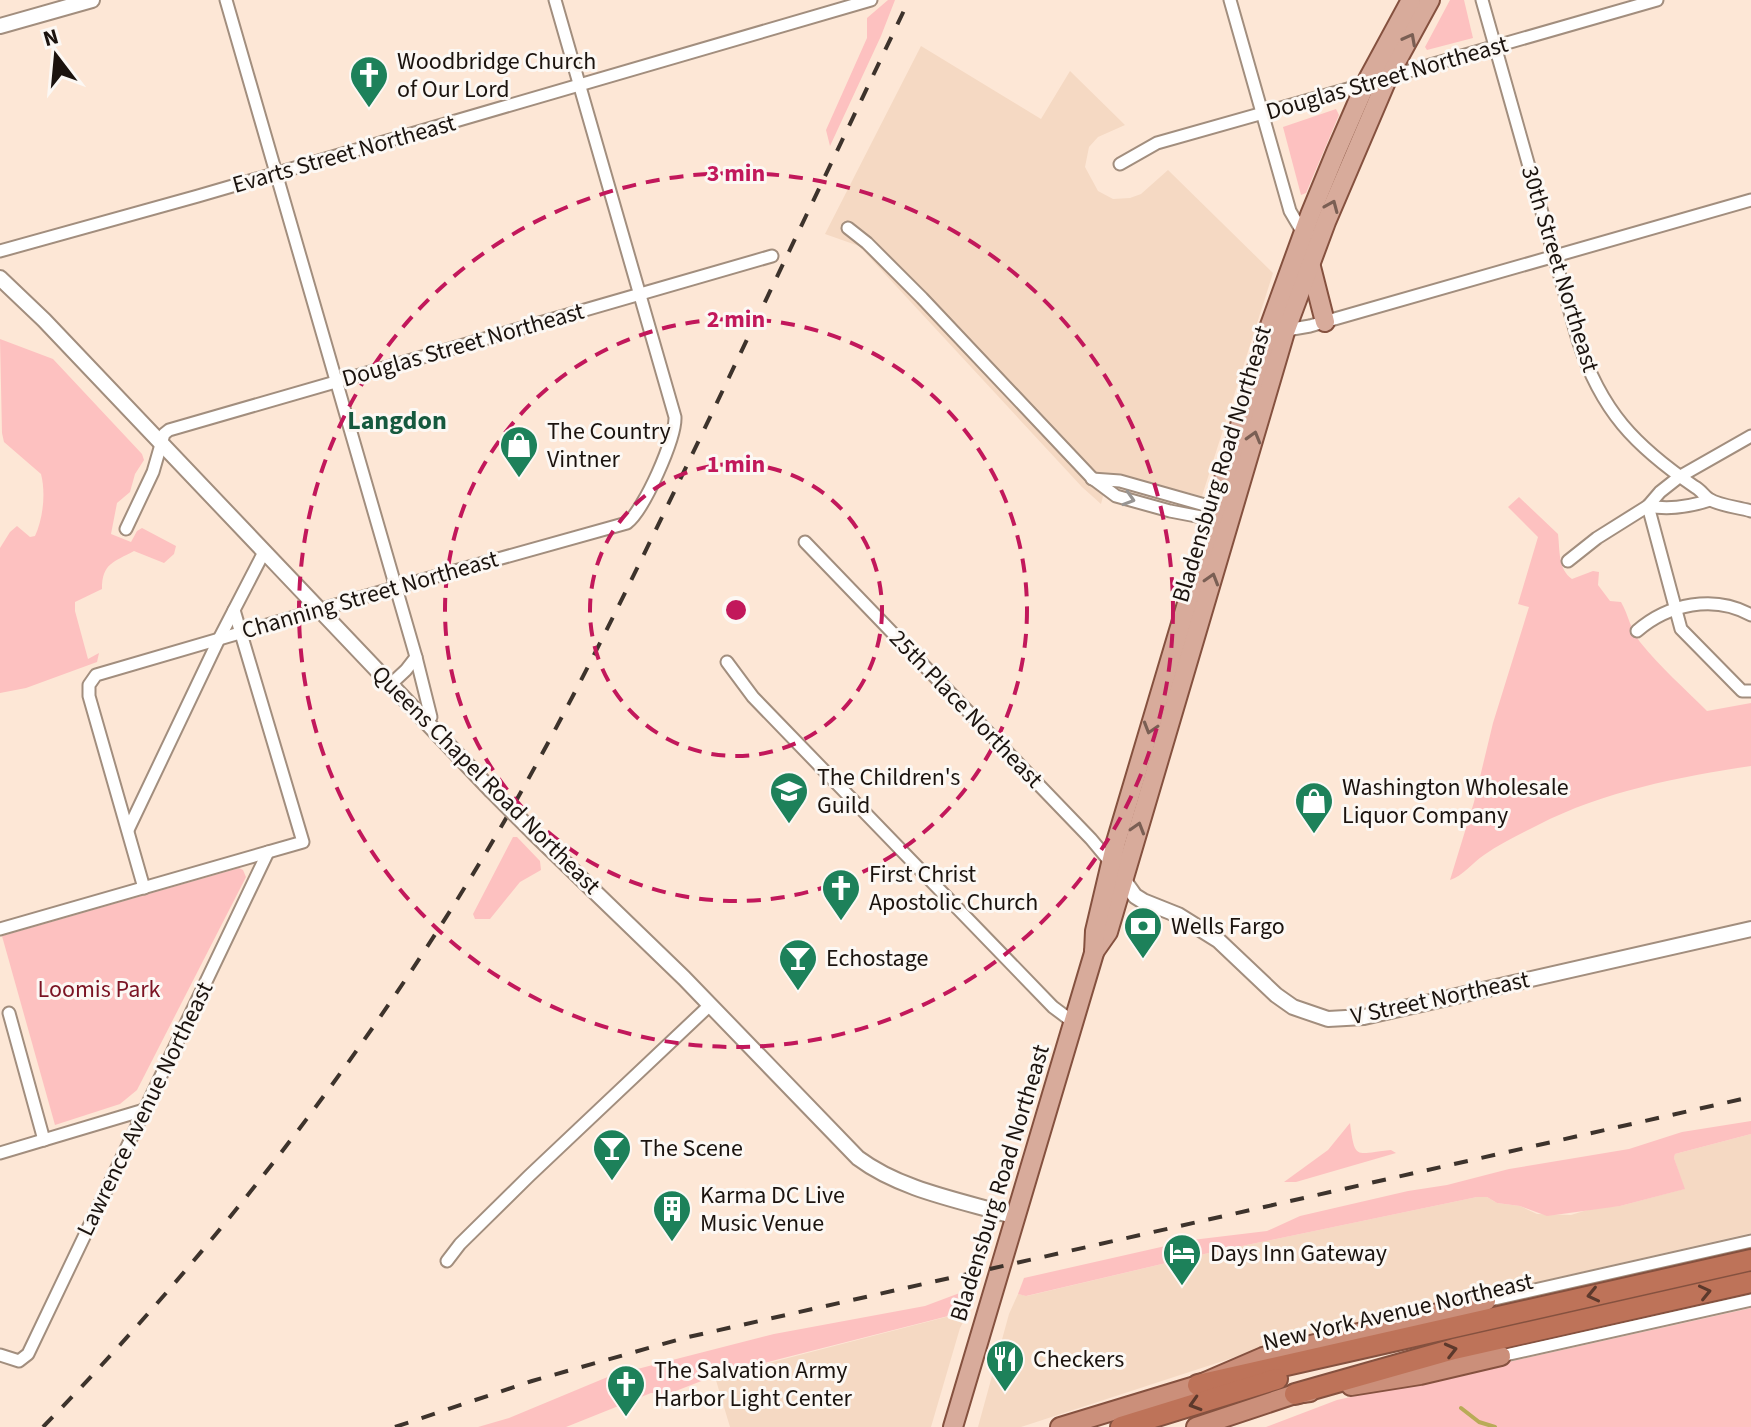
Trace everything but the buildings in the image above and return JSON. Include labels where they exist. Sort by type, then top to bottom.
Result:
[{"type":"highway","name":"New York Avenue Northeast","points":[[1060,1427],[1198,1385],[1751,1260]]},
{"type":"highway","name":"New York Avenue Northeast","points":[[1196,1427],[1295,1394],[1454,1349],[1751,1282]]},
{"type":"highway","points":[[1198,1385],[1263,1357],[1486,1301]]},
{"type":"highway","points":[[1121,1427],[1403,1338]]},
{"type":"highway","points":[[1295,1394],[1410,1376],[1501,1356]]},
{"type":"main road","name":"Bladensburg Road Northeast","points":[[1094,953],[1108,932],[1174,678],[1277,330],[1366,83],[1411,0]]},
{"type":"main road","name":"Bladensburg Road Northeast","points":[[1277,330],[1310,263],[1311,236],[1388,77],[1430,0]]},
{"type":"main road","points":[[1310,263],[1325,322]]},
{"type":"main road","name":"Bladensburg Road Northeast","points":[[953,1427],[1094,953],[1095,931],[1111,863],[1174,678]]},
{"type":"street","points":[[0,26],[92,0]]},
{"type":"street","points":[[226,0],[431,717]]},
{"type":"street","points":[[555,0],[640,294]]},
{"type":"street","name":"Evarts Street Northeast","points":[[0,251],[871,0]]},
{"type":"street","points":[[1230,0],[1290,211],[1311,236]]},
{"type":"street","name":"30th Street Northeast","points":[[1482,0],[1578,340],[1597,386],[1634,438],[1663,465],[1710,500],[1751,511]]},
{"type":"street","name":"Douglas Street Northeast","points":[[1120,164],[1157,143],[1657,0]]},
{"type":"street","points":[[1277,330],[1325,322],[1751,200]]},
{"type":"street","points":[[848,228],[922,298],[1092,478],[1120,481],[1222,516]]},
{"type":"street","name":"Douglas Street Northeast","points":[[160,443],[169,430],[772,256]]},
{"type":"street","name":"Queens Chapel Road Northeast","points":[[0,278],[491,790],[710,1005],[849,1149],[874,1169],[903,1183],[1016,1217]]},
{"type":"street","name":"Channing Street Northeast","points":[[128,830],[89,696],[91,680],[96,675],[627,523],[635,517],[673,435],[675,423],[640,294]]},
{"type":"street","points":[[1568,561],[1597,538],[1648,506],[1679,477],[1751,436]]},
{"type":"street","points":[[126,529],[153,472],[160,443]]},
{"type":"street","points":[[1648,506],[1664,509],[1692,506],[1710,500]]},
{"type":"street","points":[[1648,506],[1681,629],[1742,691],[1751,691]]},
{"type":"street","name":"25th Place Northeast","points":[[805,542],[1081,828],[1123,879]]},
{"type":"street","points":[[144,888],[128,830],[264,552]]},
{"type":"street","points":[[1637,631],[1677,608],[1706,603],[1725,605],[1751,615]]},
{"type":"street","points":[[0,929],[303,842],[234,610]]},
{"type":"street","points":[[391,684],[416,657]]},
{"type":"street","points":[[727,662],[753,697],[1053,1007],[1073,1022]]},
{"type":"street","name":"Lawrence Avenue Northeast","points":[[0,1355],[19,1361],[28,1354],[268,852]]},
{"type":"street","name":"V Street Northeast","points":[[1123,879],[1135,896],[1178,915],[1218,940],[1282,1001],[1310,1015],[1328,1019],[1364,1017],[1751,929]]},
{"type":"street","points":[[447,1261],[460,1244],[529,1176],[710,1005]]},
{"type":"street","points":[[9,1013],[44,1140]]},
{"type":"street","points":[[0,1153],[144,1110]]},
{"type":"street","points":[[1486,1301],[1751,1241]]},
{"type":"street","points":[[1501,1356],[1751,1300]]},
{"type":"shaded area","points":[[921,46],[1041,119],[1070,71],[1125,125],[1098,137],[1089,147],[1085,167],[1098,191],[1113,199],[1130,198],[1141,194],[1168,170],[1273,273],[1202,496],[1109,473],[1101,504],[859,246],[825,234]]},
{"type":"shaded area","points":[[1751,1134],[1751,1233],[1290,1339],[1021,1427],[978,1427],[1009,1314],[1018,1294],[1027,1296],[1213,1252],[1477,1197],[1520,1206],[1537,1214],[1571,1215],[1594,1208],[1620,1206],[1684,1189],[1675,1154]]},
{"type":"shaded area","points":[[969,1311],[960,1328],[931,1427],[730,1427],[715,1377]]},
{"type":"green space","points":[[888,0],[895,0],[830,146],[826,130],[867,38],[867,18]]},
{"type":"green space","points":[[1450,0],[1464,0],[1473,38],[1427,50],[1425,47]]},
{"type":"green space","points":[[1336,109],[1339,115],[1306,193],[1301,195],[1283,127]]},
{"type":"green space","points":[[0,339],[53,359],[142,454],[144,460],[135,474],[130,492],[117,503],[111,534],[131,542],[142,528],[176,546],[174,554],[164,563],[134,551],[110,564],[104,574],[102,589],[75,602],[88,659],[99,653],[97,662],[26,688],[0,693],[0,548],[17,526],[30,537],[35,536],[43,506],[43,481],[41,474],[4,442]]},
{"type":"green space","points":[[1519,497],[1558,534],[1560,559],[1567,575],[1572,579],[1593,571],[1599,572],[1598,585],[1610,601],[1621,602],[1640,642],[1707,711],[1751,703],[1751,766],[1669,781],[1589,803],[1504,843],[1450,880],[1529,607],[1518,604],[1538,537],[1508,507]]},
{"type":"green space","points":[[513,837],[517,837],[540,861],[541,870],[520,882],[490,919],[475,919],[473,914]]},
{"type":"green space","name":"Loomis Park","points":[[239,868],[246,877],[137,1090],[120,1104],[55,1125],[2,936]]},
{"type":"green space","points":[[1751,1121],[1751,1134],[1675,1154],[1685,1189],[1620,1206],[1547,1216],[1520,1206],[1497,1203],[1487,1197],[1477,1197],[1213,1252],[1026,1296],[1018,1294],[1024,1278],[1192,1240],[1267,1231],[1300,1216],[1408,1191],[1447,1185],[1509,1169],[1629,1149],[1682,1132]]},
{"type":"green space","points":[[1350,1123],[1354,1144],[1359,1152],[1391,1150],[1396,1153],[1296,1182],[1284,1182],[1328,1150]]},
{"type":"green space","points":[[965,1291],[964,1312],[717,1375],[668,1394],[651,1393],[566,1427],[478,1427],[509,1418],[610,1376],[774,1334],[925,1306]]},
{"type":"green space","points":[[1751,1308],[1751,1427],[1266,1427],[1337,1400]]},
{"type":"waterway","points":[[1461,1408],[1479,1422],[1495,1427]]},
{"type":"railway","points":[[43,1427],[168,1290],[286,1146],[395,996],[494,839],[550,740],[627,588],[909,0]]},
{"type":"railway","points":[[395,1427],[532,1381],[684,1338],[1751,1097]]},
{"type":"place","name":"Woodbridge Church of Our Lord","points":[[369,109]]},
{"type":"place","name":"The Country Vintner","points":[[519,479]]},
{"type":"place","name":"The Children's Guild","points":[[789,825]]},
{"type":"place","name":"Washington Wholesale Liquor Company","points":[[1314,835]]},
{"type":"place","name":"First Christ Apostolic Church","points":[[841,922]]},
{"type":"place","name":"Wells Fargo","points":[[1143,960]]},
{"type":"place","name":"Echostage","points":[[798,992]]},
{"type":"place","name":"The Scene","points":[[612,1182]]},
{"type":"place","name":"Karma DC Live Music Venue","points":[[672,1243]]},
{"type":"place","name":"Days Inn Gateway","points":[[1182,1287]]},
{"type":"place","name":"Checkers","points":[[1005,1393]]},
{"type":"place","name":"The Salvation Army Harbor Light Center","points":[[626,1418]]},
{"type":"district","name":"Langdon","points":[[397,420]]}]
